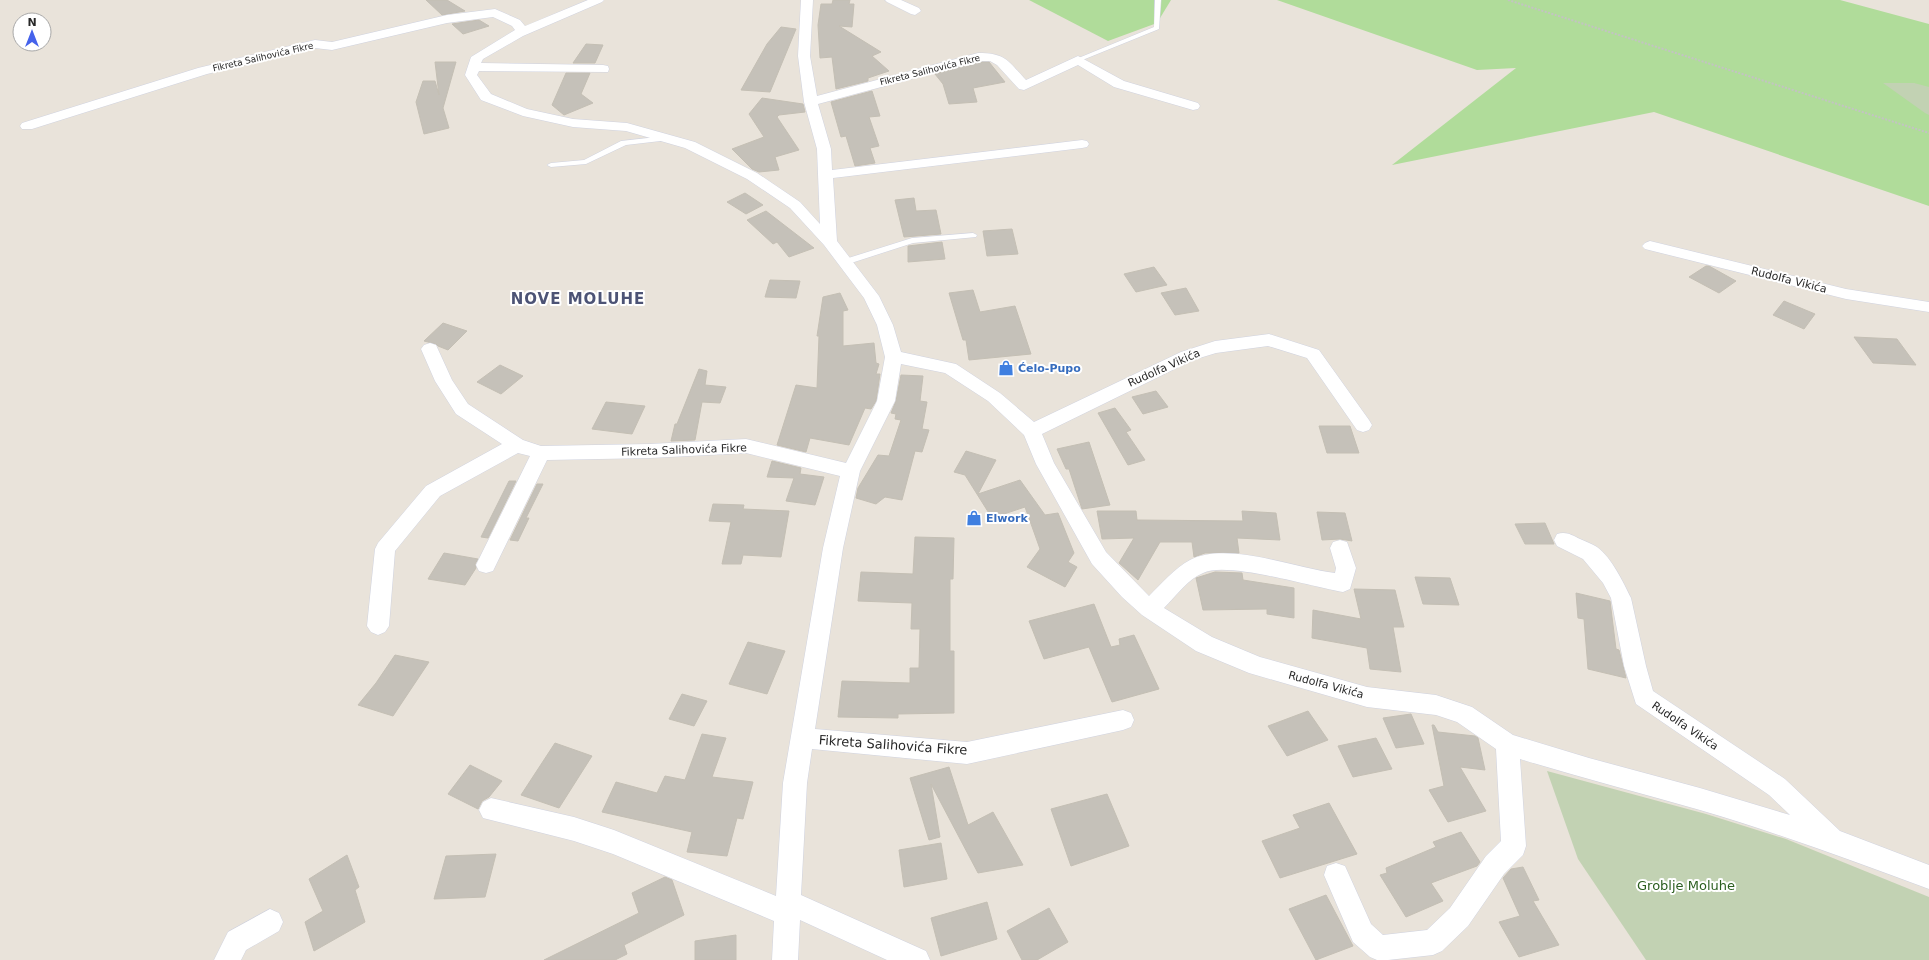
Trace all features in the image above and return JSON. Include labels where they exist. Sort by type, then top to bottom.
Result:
[{"type":"street","points":[[598,0],[522,31],[478,57],[474,67],[603,69]]},
{"type":"street","points":[[807,0],[804,56],[811,102],[824,149],[829,242]]},
{"type":"street","points":[[891,0],[915,11]]},
{"type":"street","name":"Fikreta Salihovića Fikre","points":[[26,126],[203,71],[315,44],[332,46],[447,19],[495,13],[516,23],[522,31]]},
{"type":"street","name":"Fikreta Salihovića Fikre","points":[[811,102],[978,57],[993,57],[1001,62],[1024,86],[1078,60]]},
{"type":"street","points":[[1078,60],[1119,84],[1192,106]]},
{"type":"street","name":"Fikreta Salihovića Fikre","points":[[474,67],[470,75],[486,98],[523,112],[573,123],[628,127],[690,145],[752,176],[795,205],[829,242],[871,296],[885,325],[894,357],[886,401],[851,471],[833,548],[803,738],[794,783],[785,960]]},
{"type":"street","points":[[825,175],[1082,144]]},
{"type":"street","name":"Rudolfa Vikića","points":[[1650,246],[1846,294],[1929,307]]},
{"type":"street","name":"Rudolfa Vikića","points":[[1032,431],[1187,356],[1215,347],[1269,340],[1313,354],[1363,425]]},
{"type":"street","name":"Fikreta Salihovića Fikre","points":[[430,349],[444,381],[462,409],[516,445],[541,453],[650,451],[746,446],[851,471]]},
{"type":"street","name":"Rudolfa Vikića","points":[[894,357],[950,368],[994,397],[1032,431],[1045,464],[1099,558],[1129,591],[1149,609],[1204,644],[1257,666],[1367,697],[1436,705],[1464,714],[1507,744],[1589,769],[1700,799],[1834,840],[1929,877]]},
{"type":"street","points":[[378,626],[385,549],[433,491],[516,445]]},
{"type":"street","points":[[486,565],[541,453]]},
{"type":"street","name":"Rudolfa Vikića","points":[[1564,540],[1590,553],[1610,577],[1621,598],[1635,666],[1644,697],[1777,787],[1834,840]]},
{"type":"street","points":[[1149,609],[1199,565],[1221,562],[1252,564],[1323,581],[1343,583],[1346,568],[1340,548]]},
{"type":"street","name":"Fikreta Salihovića Fikre","points":[[803,738],[967,753],[1123,720]]},
{"type":"street","points":[[1336,874],[1362,933],[1379,948],[1433,942],[1459,917],[1495,865],[1514,846],[1507,744]]},
{"type":"street","points":[[491,810],[574,829],[614,842],[788,907],[917,960]]},
{"type":"street","points":[[228,960],[237,941],[270,922]]},
{"type":"lane","points":[[1078,60],[1157,28],[1158,0]]},
{"type":"lane","points":[[551,165],[586,162],[624,143],[666,138]]},
{"type":"lane","points":[[845,262],[912,241],[973,235]]},
{"type":"path","points":[[1508,0],[1621,34],[1799,94],[1929,133]]},
{"type":"green space","points":[[1029,0],[1171,0],[1157,23],[1108,41]]},
{"type":"green space","points":[[1277,0],[1840,0],[1929,24],[1929,206],[1654,112],[1392,165],[1516,68],[1477,70]]},
{"type":"green space","points":[[1883,83],[1914,83],[1929,87],[1929,115],[1925,113]]},
{"type":"green space","name":"Groblje Moluhe","points":[[1547,771],[1706,814],[1786,839],[1929,897],[1929,960],[1646,960],[1578,859]]},
{"type":"building","points":[[426,0],[447,0],[465,11],[442,15]]},
{"type":"building","points":[[833,0],[850,0],[849,4],[854,4],[852,27],[839,26],[881,52],[872,56],[889,71],[868,78],[868,81],[836,89],[832,57],[820,58],[818,25],[821,4],[832,4]]},
{"type":"building","points":[[479,20],[489,26],[463,34],[452,24]]},
{"type":"building","points":[[781,27],[796,29],[770,92],[741,90],[767,44]]},
{"type":"building","points":[[586,44],[603,45],[595,63],[573,63]]},
{"type":"building","points":[[435,62],[456,62],[443,108],[449,128],[424,134],[416,102],[423,81],[435,81],[439,95]]},
{"type":"building","points":[[978,62],[989,62],[1005,82],[973,88],[977,102],[949,104],[943,84],[935,74]]},
{"type":"building","points":[[566,73],[590,73],[581,94],[593,103],[564,115],[552,105]]},
{"type":"building","points":[[872,91],[880,116],[869,117],[879,146],[870,148],[875,163],[855,166],[846,136],[841,137],[831,102]]},
{"type":"building","points":[[762,98],[803,104],[805,112],[779,115],[777,117],[799,150],[775,157],[779,170],[759,172],[752,169],[732,149],[764,137],[749,114]]},
{"type":"building","points":[[745,193],[763,205],[746,214],[727,202]]},
{"type":"building","points":[[914,198],[916,211],[936,210],[941,234],[904,237],[895,200]]},
{"type":"building","points":[[766,211],[814,248],[789,257],[777,242],[773,244],[747,220]]},
{"type":"building","points":[[1012,229],[1018,254],[987,256],[983,231]]},
{"type":"building","points":[[942,242],[945,259],[908,262],[908,246]]},
{"type":"building","points":[[1706,266],[1709,266],[1736,281],[1719,293],[1689,277]]},
{"type":"building","points":[[1154,267],[1167,285],[1136,292],[1124,274]]},
{"type":"building","points":[[770,280],[800,281],[796,298],[765,297]]},
{"type":"building","points":[[1186,288],[1199,311],[1175,315],[1161,293]]},
{"type":"building","points":[[973,290],[980,312],[1015,306],[1031,354],[969,360],[966,340],[963,340],[949,293]]},
{"type":"building","points":[[840,293],[848,310],[843,311],[843,346],[874,343],[876,363],[879,364],[876,374],[880,374],[876,401],[871,409],[865,408],[849,445],[810,438],[806,452],[777,445],[796,385],[817,388],[819,336],[817,336],[823,297]]},
{"type":"building","points":[[1784,301],[1815,314],[1804,329],[1773,315]]},
{"type":"building","points":[[443,323],[467,331],[448,350],[436,344],[424,341]]},
{"type":"building","points":[[1854,337],[1897,339],[1916,365],[1873,363]]},
{"type":"building","points":[[500,365],[523,376],[501,394],[477,382]]},
{"type":"building","points":[[699,369],[707,371],[705,385],[726,387],[720,403],[702,402],[695,440],[671,441],[675,424],[677,424]]},
{"type":"building","points":[[901,375],[923,376],[920,401],[927,402],[922,429],[929,430],[922,452],[915,451],[902,500],[885,497],[876,504],[856,498],[858,488],[878,455],[889,456],[901,420],[895,419],[896,414],[891,413],[896,401]]},
{"type":"building","points":[[1156,391],[1168,407],[1143,414],[1132,397]]},
{"type":"building","points":[[606,402],[645,406],[632,434],[592,429]]},
{"type":"building","points":[[1115,408],[1131,430],[1126,432],[1145,460],[1128,465],[1098,413]]},
{"type":"building","points":[[1319,426],[1350,426],[1359,453],[1327,453]]},
{"type":"building","points":[[1089,442],[1110,505],[1082,509],[1069,469],[1066,469],[1057,449]]},
{"type":"building","points":[[966,451],[996,460],[978,494],[1020,480],[1045,515],[1058,513],[1074,553],[1068,562],[1077,567],[1065,587],[1027,567],[1040,549],[1025,507],[992,518],[965,475],[954,472]]},
{"type":"building","points":[[772,461],[801,468],[800,474],[824,477],[815,505],[786,501],[794,478],[767,477]]},
{"type":"building","points":[[509,481],[516,481],[488,538],[481,537]]},
{"type":"building","points":[[537,484],[543,484],[526,518],[529,518],[518,541],[510,540]]},
{"type":"building","points":[[713,504],[744,505],[743,509],[789,511],[781,557],[743,555],[741,564],[722,564],[731,522],[709,521]]},
{"type":"building","points":[[1097,511],[1136,511],[1137,520],[1243,521],[1242,511],[1276,513],[1280,540],[1237,538],[1239,553],[1205,553],[1194,557],[1192,542],[1160,542],[1138,580],[1119,563],[1134,538],[1102,539]]},
{"type":"building","points":[[1317,512],[1345,513],[1352,541],[1340,539],[1322,540]]},
{"type":"building","points":[[1545,523],[1554,544],[1525,544],[1515,524]]},
{"type":"building","points":[[915,537],[954,538],[953,579],[950,579],[950,651],[954,651],[954,713],[898,714],[898,718],[838,717],[842,681],[910,683],[910,668],[919,668],[920,629],[911,629],[912,603],[858,601],[861,572],[913,574]]},
{"type":"building","points":[[444,553],[478,559],[475,564],[476,568],[465,585],[428,579]]},
{"type":"building","points":[[1215,572],[1242,573],[1243,580],[1294,588],[1294,618],[1267,614],[1267,609],[1203,610],[1196,578]]},
{"type":"building","points":[[1415,577],[1450,578],[1459,605],[1423,604]]},
{"type":"building","points":[[1354,589],[1395,590],[1404,627],[1393,627],[1401,672],[1370,669],[1367,648],[1312,638],[1313,610],[1361,619]]},
{"type":"building","points":[[1576,593],[1610,601],[1616,649],[1619,650],[1626,678],[1588,669],[1584,619],[1578,618]]},
{"type":"building","points":[[1094,604],[1111,647],[1120,645],[1119,639],[1134,635],[1159,689],[1112,702],[1089,647],[1044,659],[1029,621]]},
{"type":"building","points":[[748,642],[785,651],[767,694],[729,684]]},
{"type":"building","points":[[395,655],[429,662],[393,716],[358,705],[376,683]]},
{"type":"building","points":[[682,694],[707,701],[694,726],[669,719]]},
{"type":"building","points":[[1308,711],[1328,740],[1287,756],[1268,726]]},
{"type":"building","points":[[1411,714],[1424,744],[1396,748],[1383,718]]},
{"type":"building","points":[[1432,725],[1434,725],[1438,732],[1475,736],[1478,738],[1485,770],[1460,767],[1486,811],[1448,822],[1429,790],[1444,786]]},
{"type":"building","points":[[702,734],[726,738],[712,777],[753,782],[743,819],[737,818],[727,856],[687,852],[692,832],[602,812],[616,782],[657,793],[665,776],[685,780]]},
{"type":"building","points":[[1376,738],[1392,769],[1353,777],[1338,746]]},
{"type":"building","points":[[555,743],[592,756],[559,808],[521,795]]},
{"type":"building","points":[[470,765],[502,781],[489,797],[482,801],[478,809],[448,794]]},
{"type":"building","points":[[949,767],[968,825],[993,812],[1023,865],[978,873],[931,784],[940,837],[929,840],[910,778]]},
{"type":"building","points":[[1107,794],[1129,846],[1071,866],[1051,809]]},
{"type":"building","points":[[1329,803],[1357,854],[1280,878],[1262,841],[1300,828],[1293,815]]},
{"type":"building","points":[[1461,832],[1480,862],[1477,866],[1431,883],[1443,901],[1406,917],[1380,875],[1387,873],[1386,868],[1436,847],[1433,842]]},
{"type":"building","points":[[941,843],[947,879],[904,887],[899,850]]},
{"type":"building","points":[[496,854],[485,897],[434,899],[446,856]]},
{"type":"building","points":[[347,855],[359,887],[355,890],[365,922],[314,951],[305,922],[323,911],[309,879]]},
{"type":"building","points":[[1523,867],[1539,900],[1533,901],[1559,945],[1519,957],[1499,922],[1520,916],[1503,878],[1511,869]]},
{"type":"building","points":[[665,877],[672,880],[684,915],[624,945],[627,954],[615,960],[544,960],[639,913],[632,893]]},
{"type":"building","points":[[1326,895],[1353,946],[1316,960],[1289,909]]},
{"type":"building","points":[[987,902],[997,939],[941,956],[931,918]]},
{"type":"building","points":[[1049,908],[1068,942],[1037,960],[1022,960],[1007,931]]},
{"type":"building","points":[[736,935],[736,960],[695,960],[695,941]]},
{"type":"place","name":"Ćelo-Pupo","points":[[1006,368]]},
{"type":"place","name":"Elwork","points":[[974,518]]},
{"type":"district","name":"NOVE MOLUHE","points":[[578,299]]}]
